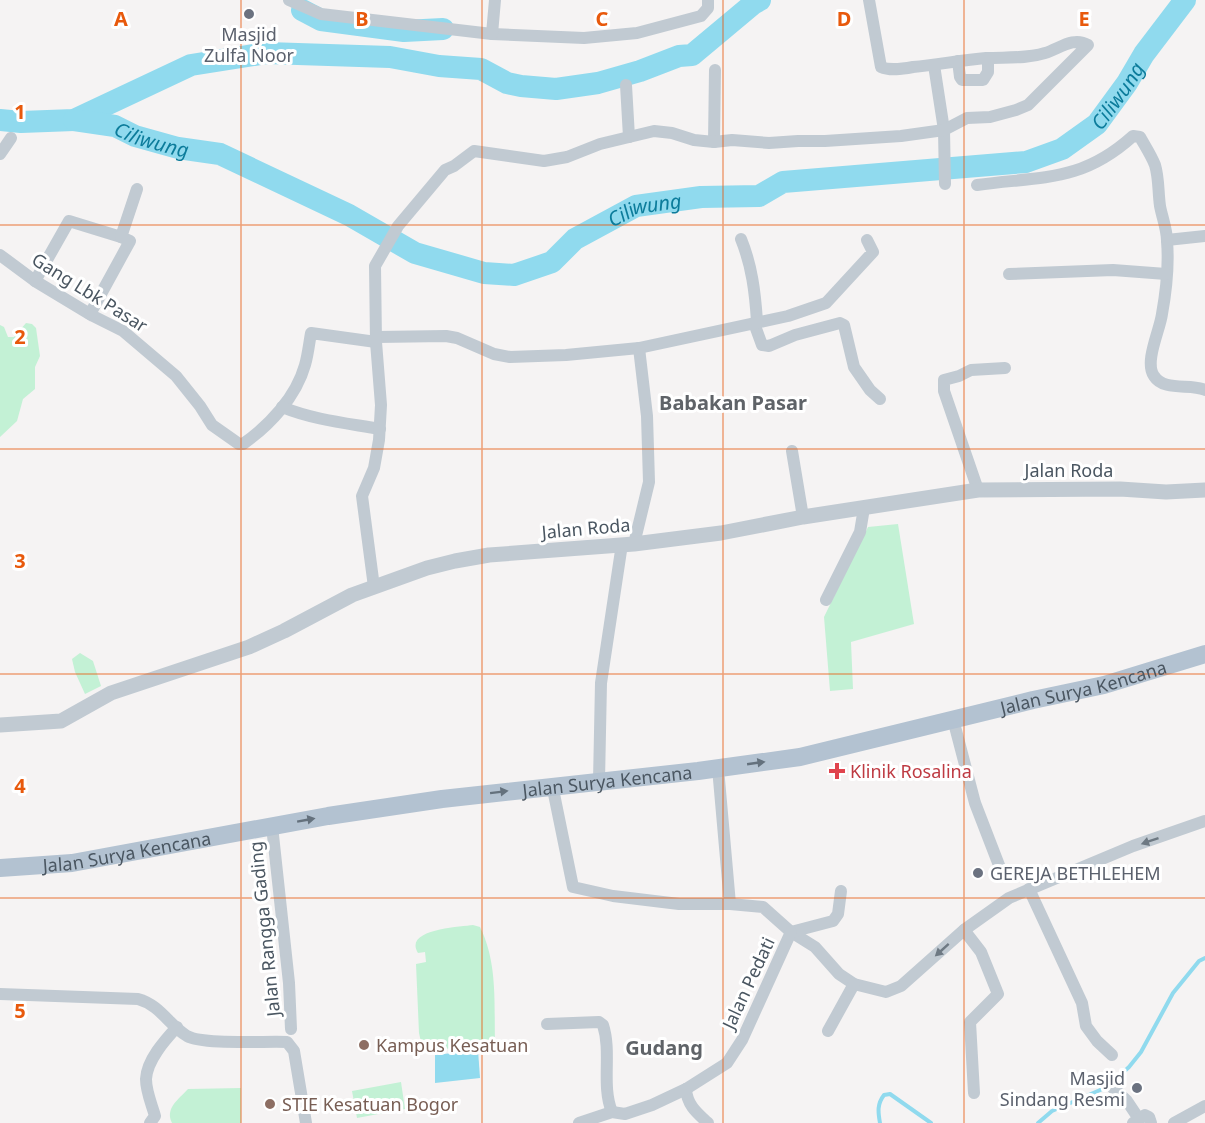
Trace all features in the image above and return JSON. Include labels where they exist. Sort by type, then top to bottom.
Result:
[{"type":"main road","name":"Jalan Surya Kencana","points":[[0,868],[72,863],[272,826],[431,801],[800,757],[1104,685],[1205,654]]},
{"type":"street","points":[[289,0],[321,15],[492,34],[584,38],[637,33],[701,16],[708,8],[708,0]]},
{"type":"street","points":[[492,34],[495,0]]},
{"type":"street","points":[[374,587],[362,496],[377,456],[380,429],[375,266],[398,226],[440,175],[474,151],[554,161],[600,144],[654,131],[672,133],[694,140],[769,143],[902,136],[944,130],[967,118],[990,117],[1028,105],[1088,45],[1084,42],[1067,43],[1054,51],[1035,56],[988,58],[893,69],[881,68],[868,0]]},
{"type":"street","points":[[958,61],[962,80],[982,80],[988,72],[988,58]]},
{"type":"street","points":[[934,65],[944,130],[945,184]]},
{"type":"street","points":[[714,142],[715,70]]},
{"type":"street","points":[[626,85],[629,137]]},
{"type":"street","points":[[977,185],[1042,179],[1073,173],[1116,152],[1133,136],[1140,137],[1157,173],[1160,206],[1167,240],[1162,314],[1152,351],[1150,369],[1154,378],[1161,382],[1205,390]]},
{"type":"street","points":[[0,154],[11,138]]},
{"type":"street","points":[[121,237],[136,189]]},
{"type":"street","points":[[35,281],[69,221],[130,241],[90,314]]},
{"type":"street","points":[[1167,240],[1205,236]]},
{"type":"street","points":[[741,239],[748,257],[754,286],[755,322],[762,345],[769,346],[795,335],[840,322],[846,330],[852,359],[858,374],[880,399]]},
{"type":"street","points":[[380,429],[319,420],[282,407],[288,401],[300,379],[311,333],[376,340],[446,336],[457,338],[495,354],[510,357],[566,355],[639,348],[788,316],[829,302],[838,289],[873,252],[867,240]]},
{"type":"street","name":"Gang Lbk Pasar","points":[[0,255],[35,281],[123,331],[176,376],[200,405],[212,425],[232,440],[243,444],[282,407]]},
{"type":"street","points":[[1009,274],[1113,270],[1166,274]]},
{"type":"street","points":[[599,781],[601,683],[628,544],[649,482],[647,416],[639,348]]},
{"type":"street","points":[[978,490],[944,391],[944,380],[971,370],[1005,368]]},
{"type":"street","points":[[792,451],[803,517]]},
{"type":"street","name":"Jalan Roda","points":[[0,725],[61,721],[111,693],[249,647],[374,587],[427,568],[455,561],[489,555],[628,544],[721,533],[803,517],[978,490],[1120,489],[1166,492],[1205,490]]},
{"type":"street","points":[[826,600],[860,532],[864,508]]},
{"type":"street","points":[[953,720],[975,803],[1002,873]]},
{"type":"street","points":[[718,768],[730,904]]},
{"type":"street","points":[[550,786],[554,794],[573,887],[613,896],[679,904],[730,904],[763,907],[791,932],[815,947],[838,974],[854,984],[886,992],[901,986],[964,930],[1009,898],[1133,846],[1205,821]]},
{"type":"street","name":"Jalan Rangga Gading","points":[[272,826],[290,983],[291,1029]]},
{"type":"street","points":[[1029,889],[1082,1003],[1086,1026],[1097,1041],[1112,1055]]},
{"type":"street","points":[[791,932],[833,921],[838,914],[841,891]]},
{"type":"street","points":[[964,930],[981,952],[998,994],[970,1022],[974,1093]]},
{"type":"street","name":"Jalan Pedati","points":[[579,1123],[612,1112],[627,1118],[686,1089],[727,1063],[742,1040],[791,932]]},
{"type":"street","points":[[828,1030],[854,984]]},
{"type":"street","points":[[0,993],[138,999],[160,1010],[177,1027],[165,1039],[146,1078],[155,1116],[150,1123]]},
{"type":"street","points":[[547,1024],[599,1022],[603,1025],[607,1052],[608,1103],[612,1112]]},
{"type":"street","name":"Jalan Rangga Gading","points":[[177,1027],[189,1037],[196,1038],[287,1042],[294,1051],[306,1123]]},
{"type":"street","points":[[1113,1088],[1127,1101],[1141,1122]]},
{"type":"street","points":[[686,1089],[691,1107],[708,1123]]},
{"type":"street","points":[[1174,1123],[1205,1106]]},
{"type":"green space","points":[[26,323],[36,328],[40,356],[35,367],[35,389],[23,399],[17,421],[0,437],[0,325],[4,327],[8,337],[14,337]]},
{"type":"green space","points":[[898,524],[914,624],[851,642],[853,689],[830,691],[824,617],[868,527]]},
{"type":"green space","points":[[80,653],[93,661],[101,686],[85,694],[72,659]]},
{"type":"green space","points":[[473,925],[480,927],[490,955],[494,984],[495,1044],[423,1051],[419,1033],[416,964],[426,962],[425,952],[418,953],[416,945],[418,939],[425,934],[446,928]]},
{"type":"green space","points":[[401,1082],[405,1109],[357,1118],[352,1091]]},
{"type":"green space","points":[[241,1088],[241,1123],[172,1123],[171,1109],[188,1089]]},
{"type":"water","points":[[478,1050],[480,1078],[435,1083],[435,1055]]},
{"type":"waterway","name":"Ciliwung","points":[[0,120],[21,122],[74,120],[191,65],[267,53],[390,57],[439,66],[481,69],[507,83],[521,86],[556,89],[598,83],[640,71],[679,56],[692,55],[760,0]]},
{"type":"waterway","name":"Ciliwung","points":[[74,120],[115,126],[135,136],[178,148],[220,154],[349,215],[415,253],[484,273],[514,275],[552,262],[575,239],[636,206],[701,197],[759,196],[783,182],[1026,162],[1062,149],[1097,124],[1127,83],[1144,54],[1185,0]]},
{"type":"waterway","points":[[302,10],[321,20],[404,31],[443,29]]},
{"type":"waterway","points":[[1038,1123],[1052,1111],[1107,1087],[1129,1067],[1141,1052],[1173,993],[1199,961],[1205,958]]},
{"type":"waterway","points":[[880,1123],[880,1102],[884,1095],[890,1094],[931,1123]]},
{"type":"place","name":"Masjid Zulfa Noor","points":[[249,14]]},
{"type":"place","name":"Klinik Rosalina","points":[[837,771]]},
{"type":"place","name":"GEREJA BETHLEHEM","points":[[978,873]]},
{"type":"place","name":"Kampus Kesatuan","points":[[364,1045]]},
{"type":"place","name":"Masjid Sindang Resmi","points":[[1137,1088]]},
{"type":"place","name":"STIE Kesatuan Bogor","points":[[270,1104]]},
{"type":"district","name":"Babakan Pasar","points":[[733,402]]},
{"type":"district","name":"Gudang","points":[[664,1047]]}]
